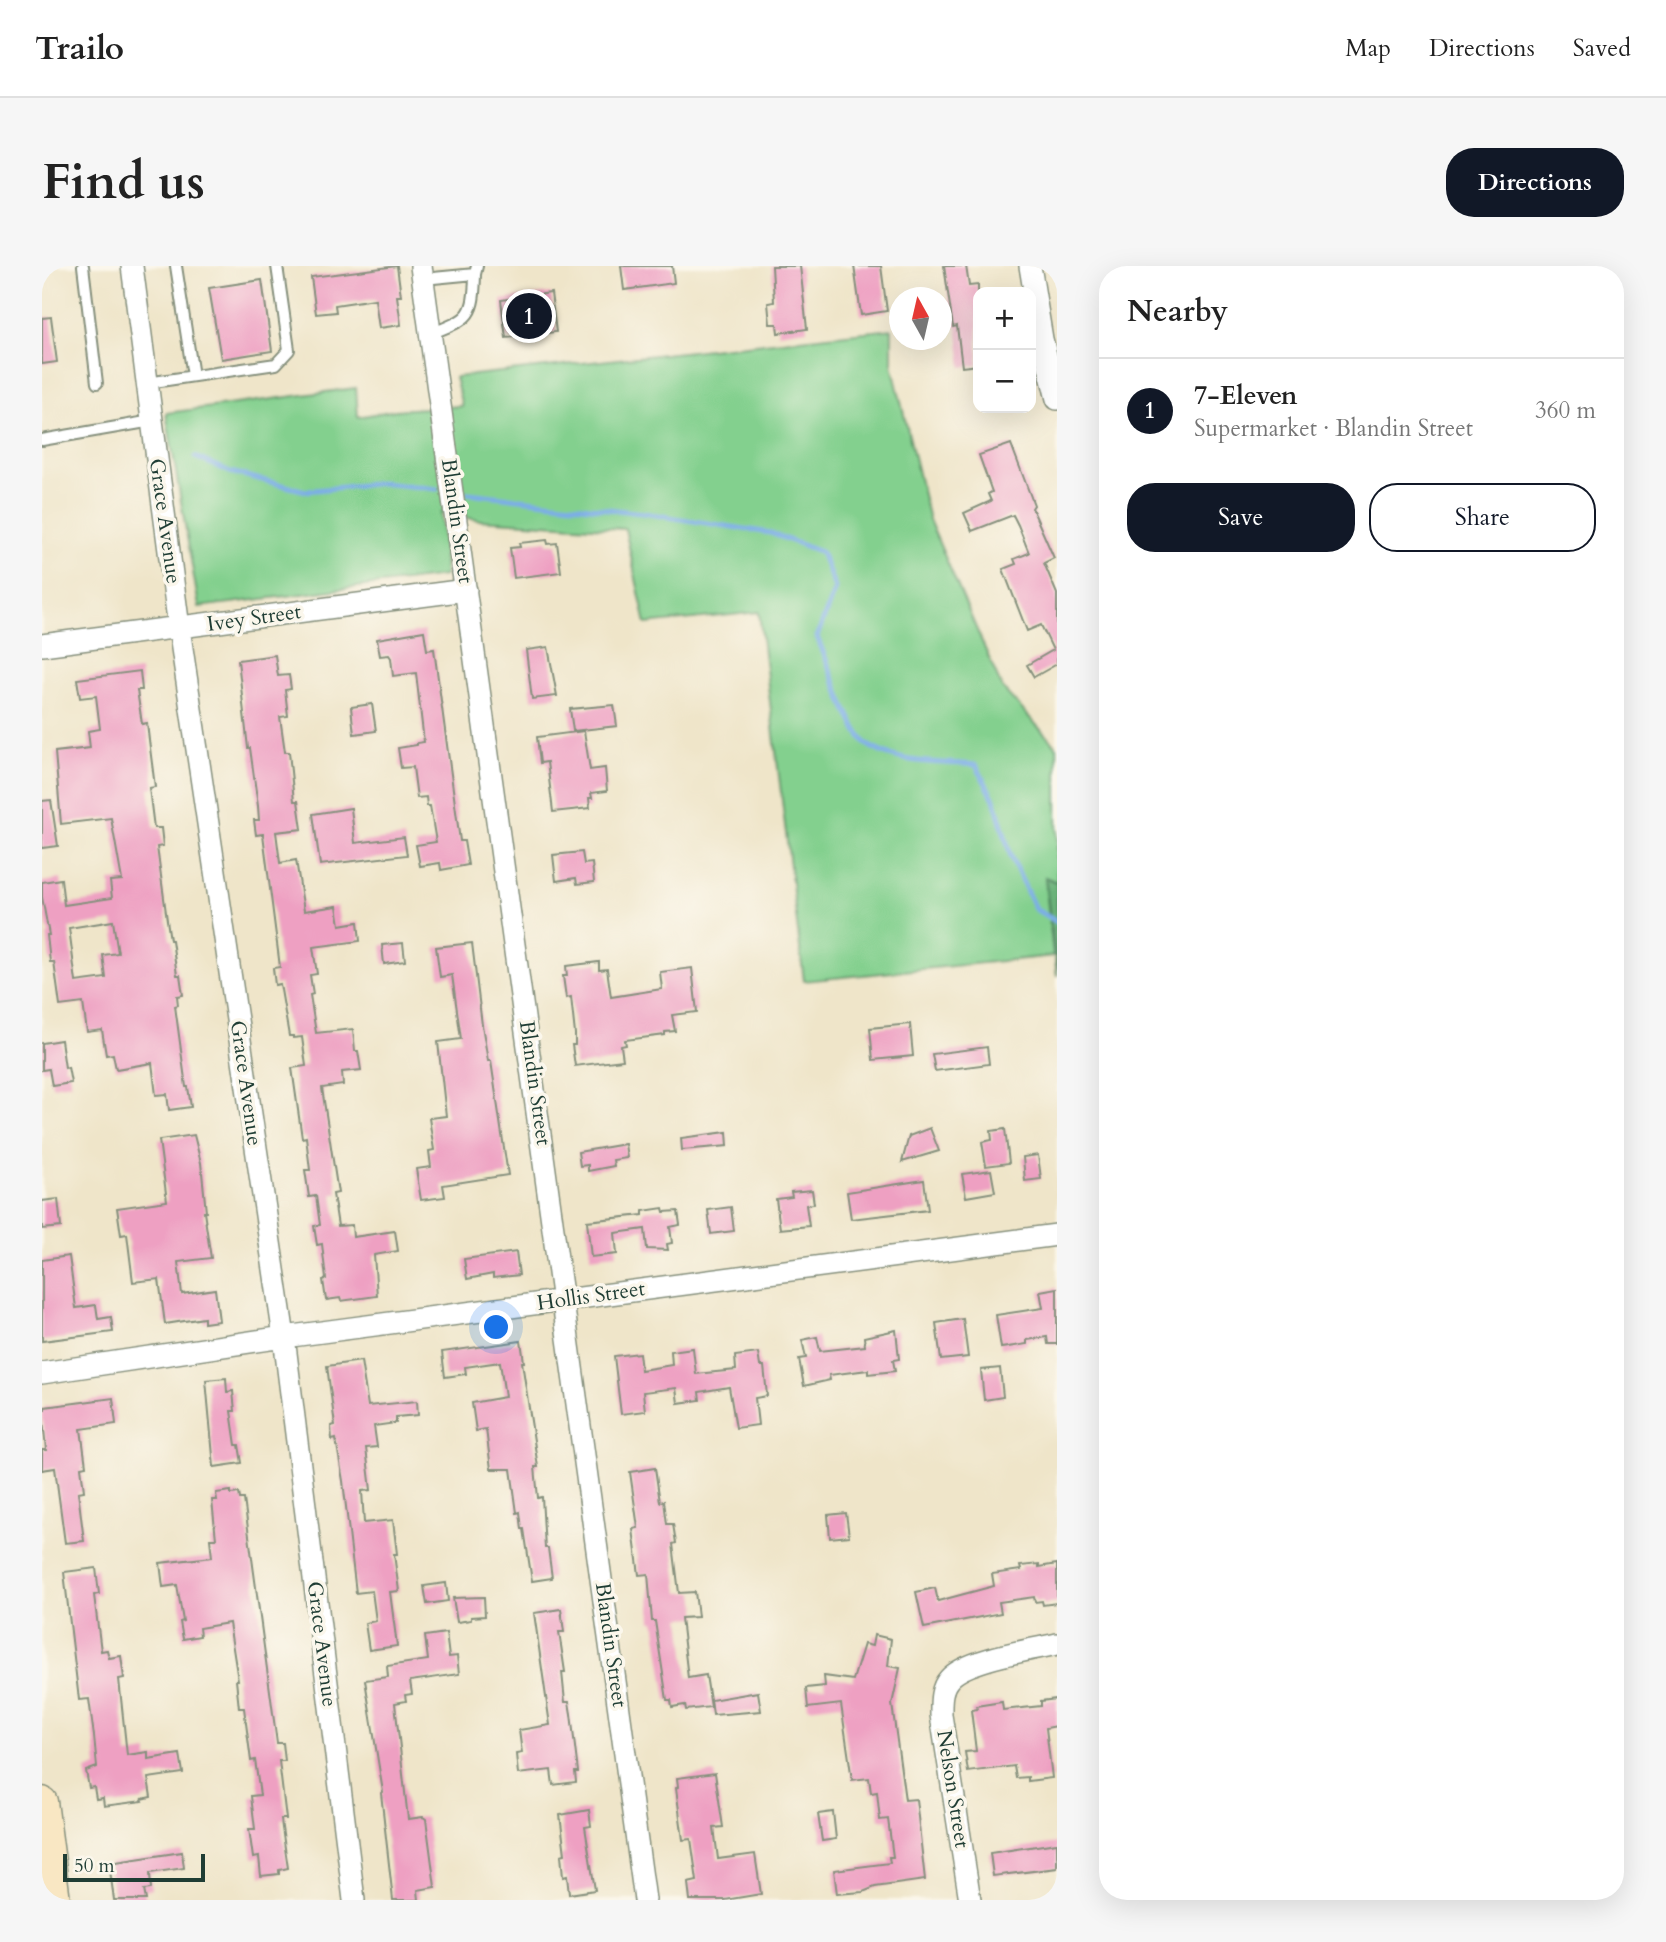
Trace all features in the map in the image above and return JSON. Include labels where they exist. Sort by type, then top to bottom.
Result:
[{"type":"main road","points":[[42,1802],[55,1900]]},
{"type":"street","name":"Grace Avenue","points":[[132,266],[179,628],[284,1337],[354,1900]]},
{"type":"street","points":[[1030,266],[1042,340],[1057,399]]},
{"type":"street","name":"Blandin Street","points":[[422,273],[565,1300],[645,1900]]},
{"type":"street","name":"Ivey Street","points":[[42,645],[467,590]]},
{"type":"street","name":"Hollis Street","points":[[42,1373],[284,1337],[1057,1235]]},
{"type":"street","name":"Nelson Street","points":[[970,1900],[941,1715],[942,1693],[949,1679],[969,1665],[1057,1644]]},
{"type":"lane","points":[[83,266],[97,383]]},
{"type":"lane","points":[[176,266],[193,376]]},
{"type":"lane","points":[[147,383],[276,364],[289,350],[277,266]]},
{"type":"lane","points":[[422,273],[476,270],[475,298],[471,311],[461,322],[430,334]]},
{"type":"lane","points":[[42,440],[152,421]]},
{"type":"green space","points":[[889,329],[889,350],[892,350],[892,364],[929,520],[1002,688],[1057,747],[1057,882],[1045,878],[1053,956],[804,981],[759,612],[646,624],[625,529],[478,520],[441,513],[445,576],[199,607],[166,413],[356,388],[358,417],[395,410],[462,406],[455,377]]},
{"type":"green space","points":[[1045,877],[1057,882],[1057,976]]},
{"type":"building","points":[[397,266],[401,325],[379,328],[375,299],[335,305],[336,312],[316,314],[311,277]]},
{"type":"building","points":[[621,266],[672,266],[674,283],[624,290]]},
{"type":"building","points":[[772,266],[800,266],[807,329],[778,333],[777,324],[770,324],[768,303],[774,302]]},
{"type":"building","points":[[854,266],[881,266],[887,311],[861,315]]},
{"type":"building","points":[[944,266],[966,266],[969,286],[978,285],[973,287],[973,366],[962,367],[957,326],[953,327],[952,320],[952,287],[947,287]]},
{"type":"building","points":[[262,280],[272,351],[221,359],[209,288]]},
{"type":"building","points":[[551,293],[556,332],[506,338],[501,300]]},
{"type":"building","points":[[51,317],[57,362],[42,364],[42,318]]},
{"type":"building","points":[[1011,444],[1034,505],[1032,508],[1054,558],[1044,563],[1057,594],[1057,664],[1034,677],[1027,665],[1053,650],[1041,625],[1027,631],[1003,569],[1016,564],[1014,559],[1029,553],[1018,525],[1013,515],[972,531],[964,513],[991,501],[988,494],[992,492],[979,455]]},
{"type":"building","points":[[547,540],[548,544],[557,543],[561,572],[514,578],[510,548],[520,547],[519,543]]},
{"type":"building","points":[[424,631],[427,650],[434,649],[460,841],[464,841],[468,865],[441,870],[440,863],[420,866],[416,845],[436,842],[430,806],[427,806],[426,797],[417,798],[413,767],[401,768],[398,748],[424,742],[416,673],[393,676],[391,658],[389,655],[380,656],[377,639]]},
{"type":"building","points":[[548,647],[557,696],[532,699],[526,650]]},
{"type":"building","points":[[275,655],[278,676],[289,675],[291,689],[285,690],[288,716],[280,717],[285,752],[289,752],[294,801],[298,801],[302,829],[276,832],[280,863],[296,860],[304,911],[337,906],[340,925],[358,922],[360,941],[313,947],[317,974],[310,975],[316,1033],[353,1029],[355,1051],[358,1051],[361,1070],[342,1072],[343,1085],[322,1088],[338,1193],[333,1194],[338,1226],[352,1225],[353,1237],[395,1231],[398,1251],[374,1255],[377,1296],[341,1301],[340,1298],[326,1300],[322,1244],[317,1245],[314,1226],[320,1225],[316,1196],[309,1197],[305,1170],[310,1170],[306,1137],[302,1138],[292,1068],[306,1066],[302,1037],[289,1036],[280,984],[275,985],[273,968],[280,967],[263,834],[256,835],[254,820],[259,820],[258,806],[238,660]]},
{"type":"building","points":[[140,671],[142,690],[137,690],[142,724],[147,723],[155,787],[149,788],[154,828],[161,828],[163,846],[157,847],[170,940],[183,995],[177,996],[178,1005],[175,1006],[191,1107],[169,1110],[167,1094],[156,1095],[152,1063],[116,1069],[113,1054],[106,1055],[102,1030],[87,1032],[83,1003],[60,1006],[54,962],[50,962],[42,882],[61,879],[64,905],[112,898],[110,881],[122,880],[111,818],[61,824],[55,752],[90,748],[88,731],[100,729],[96,696],[80,698],[77,679]],"holes":[[[113,921],[118,953],[103,955],[106,978],[76,982],[69,928]]]},
{"type":"building","points":[[372,704],[376,731],[354,734],[351,707]]},
{"type":"building","points":[[614,705],[617,726],[573,731],[570,709]]},
{"type":"building","points":[[584,731],[590,770],[605,768],[607,791],[591,793],[590,808],[553,812],[547,762],[540,763],[537,737]]},
{"type":"building","points":[[51,800],[58,846],[42,848],[42,801]]},
{"type":"building","points":[[351,808],[355,843],[404,837],[407,855],[320,865],[313,814]]},
{"type":"building","points":[[582,852],[584,864],[592,863],[594,882],[577,884],[576,878],[556,881],[553,855]]},
{"type":"building","points":[[403,943],[405,961],[384,964],[382,945]]},
{"type":"building","points":[[472,943],[482,1025],[488,1061],[491,1061],[508,1175],[443,1185],[445,1197],[421,1200],[416,1169],[431,1167],[429,1151],[434,1150],[429,1118],[446,1116],[438,1042],[461,1039],[452,975],[440,977],[436,947]]},
{"type":"building","points":[[599,962],[599,970],[607,969],[611,997],[662,989],[660,972],[692,968],[697,1012],[672,1015],[675,1031],[665,1032],[665,1035],[625,1040],[626,1045],[621,1046],[623,1060],[575,1066],[571,997],[566,998],[563,976],[567,976],[566,966]]},
{"type":"building","points":[[910,1024],[913,1056],[873,1060],[870,1028]]},
{"type":"building","points":[[61,1040],[65,1068],[68,1067],[71,1083],[52,1086],[49,1069],[42,1070],[42,1043]]},
{"type":"building","points":[[987,1047],[989,1064],[935,1071],[932,1054]]},
{"type":"building","points":[[930,1128],[939,1151],[902,1162],[909,1136]]},
{"type":"building","points":[[1005,1129],[1009,1163],[986,1166],[982,1142],[992,1140],[991,1131]]},
{"type":"building","points":[[727,1132],[728,1146],[682,1150],[681,1138]]},
{"type":"building","points":[[194,1135],[201,1163],[204,1212],[211,1258],[178,1262],[182,1294],[215,1289],[219,1321],[204,1323],[204,1318],[165,1324],[159,1279],[133,1282],[127,1234],[121,1235],[117,1208],[167,1201],[159,1140]]},
{"type":"building","points":[[625,1144],[627,1158],[613,1160],[614,1166],[588,1171],[588,1165],[580,1166],[578,1152]]},
{"type":"building","points":[[1038,1155],[1041,1179],[1025,1181],[1023,1157]]},
{"type":"building","points":[[991,1170],[995,1192],[966,1197],[962,1174]]},
{"type":"building","points":[[924,1180],[928,1210],[851,1219],[847,1192]]},
{"type":"building","points":[[812,1190],[814,1204],[806,1205],[809,1226],[780,1229],[776,1199],[792,1197],[791,1192]]},
{"type":"building","points":[[58,1199],[61,1227],[42,1229],[42,1201]]},
{"type":"building","points":[[731,1207],[734,1231],[711,1234],[708,1210]]},
{"type":"building","points":[[663,1208],[664,1212],[678,1211],[680,1225],[670,1227],[672,1243],[667,1244],[668,1250],[647,1249],[645,1229],[615,1233],[617,1254],[591,1257],[587,1221],[643,1215],[643,1211]]},
{"type":"building","points":[[516,1252],[519,1275],[493,1278],[493,1274],[467,1279],[464,1259]]},
{"type":"building","points":[[69,1256],[76,1308],[96,1305],[98,1319],[111,1317],[113,1332],[42,1341],[42,1260]]},
{"type":"building","points":[[1057,1288],[1057,1344],[1048,1344],[1047,1337],[1027,1340],[1027,1344],[1001,1348],[996,1315],[1043,1308],[1040,1291]]},
{"type":"building","points":[[963,1319],[968,1357],[941,1360],[936,1323]]},
{"type":"building","points":[[896,1330],[899,1359],[893,1360],[895,1371],[868,1374],[868,1370],[829,1375],[830,1380],[804,1386],[799,1359],[806,1358],[802,1340],[817,1337],[820,1351],[865,1346],[864,1337]]},
{"type":"building","points":[[521,1341],[538,1467],[535,1467],[538,1498],[542,1497],[545,1548],[548,1548],[552,1578],[532,1581],[524,1529],[520,1512],[517,1513],[511,1469],[491,1469],[486,1429],[476,1431],[472,1403],[505,1397],[500,1362],[465,1367],[466,1374],[445,1377],[442,1352]]},
{"type":"building","points":[[693,1348],[696,1374],[736,1370],[735,1356],[758,1353],[760,1366],[764,1366],[767,1396],[755,1398],[758,1425],[736,1428],[729,1387],[699,1392],[700,1400],[678,1403],[676,1388],[643,1392],[645,1411],[621,1414],[614,1356],[639,1353],[641,1370],[672,1365],[671,1351]]},
{"type":"building","points":[[361,1361],[368,1406],[417,1401],[418,1415],[396,1417],[396,1423],[374,1426],[377,1447],[366,1448],[371,1490],[362,1491],[364,1523],[393,1520],[399,1591],[390,1592],[397,1646],[369,1650],[365,1623],[376,1621],[372,1591],[356,1593],[343,1481],[336,1439],[332,1440],[331,1426],[335,1425],[327,1366]]},
{"type":"building","points":[[1000,1368],[1003,1397],[984,1400],[981,1370]]},
{"type":"building","points":[[226,1378],[227,1392],[233,1391],[235,1411],[231,1411],[236,1445],[239,1445],[242,1463],[214,1467],[206,1380]]},
{"type":"building","points":[[113,1398],[116,1424],[81,1429],[86,1466],[81,1467],[84,1491],[78,1492],[84,1541],[65,1543],[55,1468],[42,1470],[42,1450],[46,1450],[42,1409]]},
{"type":"building","points":[[655,1468],[660,1502],[664,1501],[667,1524],[673,1524],[679,1593],[695,1592],[698,1617],[681,1618],[688,1678],[706,1675],[711,1707],[686,1710],[685,1705],[672,1707],[671,1700],[667,1700],[655,1621],[652,1621],[648,1574],[639,1575],[633,1529],[638,1528],[630,1472]]},
{"type":"building","points":[[231,1491],[231,1494],[239,1493],[240,1499],[244,1499],[277,1743],[283,1743],[285,1761],[279,1761],[286,1819],[281,1819],[288,1868],[279,1870],[279,1874],[261,1876],[259,1857],[253,1858],[249,1829],[255,1829],[251,1796],[260,1795],[255,1760],[251,1761],[244,1708],[239,1708],[238,1680],[229,1623],[199,1628],[200,1636],[183,1639],[177,1585],[163,1587],[160,1563],[212,1557],[210,1539],[216,1539],[212,1500],[217,1500],[216,1493]]},
{"type":"building","points":[[846,1513],[849,1536],[830,1538],[828,1515]]},
{"type":"building","points":[[1039,1564],[1039,1567],[1057,1564],[1057,1603],[1043,1605],[1042,1601],[1035,1602],[1034,1597],[999,1602],[1001,1613],[924,1628],[916,1592],[935,1588],[938,1601],[994,1586],[992,1574],[1021,1570],[1020,1566]]},
{"type":"building","points":[[96,1568],[99,1594],[94,1595],[101,1651],[107,1650],[109,1658],[121,1656],[124,1678],[119,1679],[127,1755],[148,1752],[148,1759],[180,1754],[183,1773],[148,1778],[151,1797],[142,1799],[143,1801],[104,1806],[103,1798],[96,1799],[94,1787],[89,1788],[86,1771],[97,1767],[94,1736],[89,1699],[79,1700],[64,1572]]},
{"type":"building","points":[[446,1583],[448,1601],[427,1604],[424,1586]]},
{"type":"building","points":[[484,1597],[485,1616],[457,1622],[453,1598]]},
{"type":"building","points":[[561,1609],[564,1632],[559,1632],[565,1672],[562,1672],[565,1702],[569,1702],[578,1772],[575,1772],[576,1782],[553,1785],[551,1770],[518,1774],[516,1754],[522,1753],[519,1730],[550,1725],[534,1613]]},
{"type":"building","points":[[446,1633],[449,1657],[457,1656],[459,1674],[410,1681],[412,1694],[405,1695],[406,1701],[395,1703],[408,1819],[426,1819],[435,1887],[418,1890],[419,1900],[393,1900],[383,1792],[365,1680],[388,1677],[387,1666],[428,1660],[425,1636]]},
{"type":"building","points":[[874,1635],[891,1639],[888,1666],[900,1668],[892,1704],[905,1800],[916,1799],[925,1880],[875,1887],[863,1892],[837,1894],[834,1870],[890,1863],[889,1857],[893,1857],[888,1819],[880,1820],[877,1792],[871,1793],[869,1778],[852,1780],[841,1704],[808,1708],[806,1688],[825,1686],[824,1676],[853,1680],[864,1644],[872,1646]]},
{"type":"building","points":[[758,1692],[761,1711],[713,1715],[711,1700]]},
{"type":"building","points":[[1057,1699],[1057,1726],[1046,1728],[1052,1778],[1028,1781],[1028,1777],[1016,1778],[1014,1766],[968,1772],[965,1752],[976,1751],[971,1710],[977,1709],[976,1706],[1002,1702],[1003,1710],[1041,1706],[1041,1701]]},
{"type":"building","points":[[715,1773],[723,1827],[714,1828],[718,1859],[755,1854],[761,1894],[725,1900],[690,1900],[688,1883],[697,1881],[691,1839],[683,1840],[677,1778]]},
{"type":"building","points":[[589,1810],[591,1826],[585,1827],[595,1890],[569,1894],[567,1876],[563,1877],[561,1855],[565,1854],[560,1815]]},
{"type":"building","points":[[833,1812],[836,1839],[822,1841],[818,1814]]},
{"type":"building","points":[[1057,1843],[1057,1868],[993,1876],[990,1853]]},
{"type":"building","points":[[182,1852],[184,1868],[150,1873],[151,1889],[144,1890],[146,1900],[114,1900],[109,1863]]},
{"type":"waterway","points":[[195,457],[230,472],[306,491],[382,483],[437,489]]},
{"type":"waterway","points":[[468,493],[643,513],[770,533],[821,552],[835,588],[817,637],[856,729],[871,747],[896,757],[922,762],[976,765],[995,801],[1011,857],[1035,909],[1057,922]]},
{"type":"place","name":"7-Eleven","points":[[529,316]]}]
